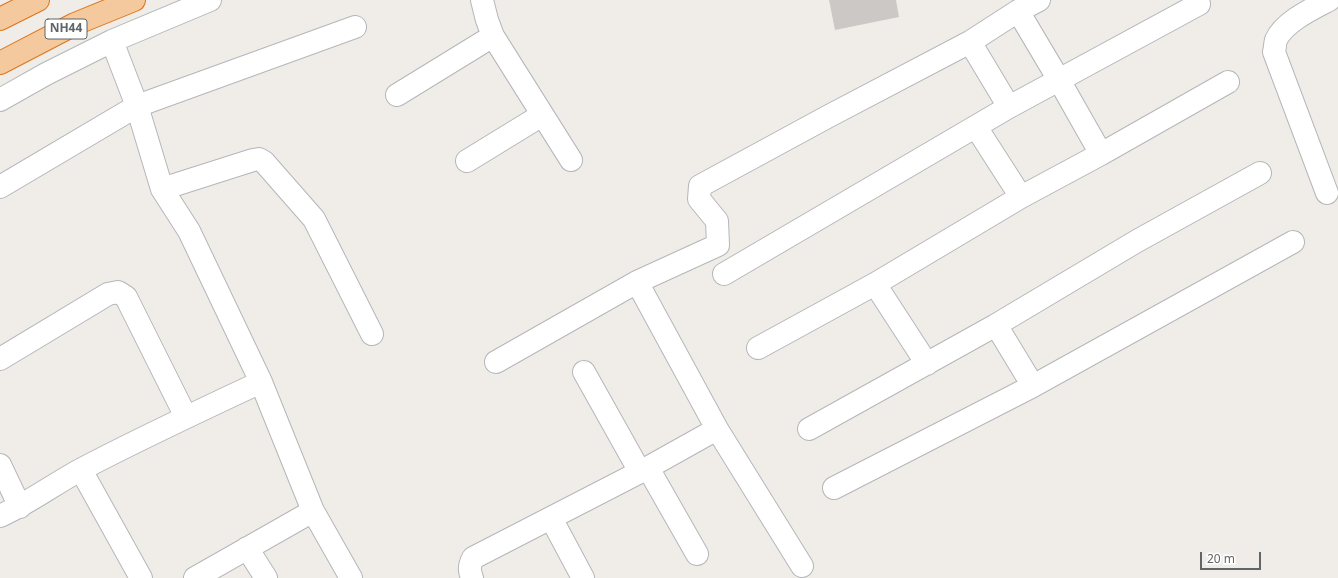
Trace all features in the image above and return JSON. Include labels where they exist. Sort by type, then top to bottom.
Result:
[{"type":"highway","points":[[0,19],[38,0]]},
{"type":"highway","name":"NH44","points":[[0,63],[75,24],[134,0]]},
{"type":"street","points":[[0,100],[46,74],[112,41],[210,0]]},
{"type":"street","points":[[482,0],[493,36],[570,160]]},
{"type":"street","points":[[496,362],[637,282],[718,245],[717,221],[699,199],[700,186],[970,42],[1018,11],[1039,0]]},
{"type":"street","points":[[1327,193],[1274,52],[1276,40],[1283,30],[1307,12],[1329,0]]},
{"type":"street","points":[[724,274],[1009,108],[1199,4]]},
{"type":"street","points":[[1018,11],[1060,80],[1101,154]]},
{"type":"street","points":[[0,187],[137,106],[355,28]]},
{"type":"street","points":[[397,95],[493,36]]},
{"type":"street","points":[[112,41],[137,106],[162,189],[189,231],[261,382],[313,511],[351,578]]},
{"type":"street","points":[[970,42],[1009,108]]},
{"type":"street","points":[[758,348],[875,284],[1021,197],[1101,154],[1228,82]]},
{"type":"street","points":[[467,161],[542,115]]},
{"type":"street","points":[[976,127],[1021,197]]},
{"type":"street","points":[[162,189],[253,160],[259,159],[264,162],[314,219],[372,334]]},
{"type":"street","points":[[809,429],[996,325],[1137,241],[1260,173]]},
{"type":"street","points":[[834,488],[1033,386],[1293,242]]},
{"type":"street","points":[[637,282],[717,429],[802,566]]},
{"type":"street","points":[[875,284],[926,364]]},
{"type":"street","points":[[0,359],[108,294],[118,292],[126,297],[186,417]]},
{"type":"street","points":[[996,325],[1033,386]]},
{"type":"street","points":[[584,372],[697,554]]},
{"type":"street","points":[[0,516],[20,507],[81,470],[186,417],[261,382]]},
{"type":"street","points":[[472,578],[470,564],[473,558],[644,470],[717,429]]},
{"type":"street","points":[[0,465],[20,507]]},
{"type":"street","points":[[81,470],[141,578]]},
{"type":"street","points":[[195,578],[313,511]]},
{"type":"street","points":[[551,518],[583,578]]},
{"type":"street","points":[[247,548],[266,578]]},
{"type":"building","points":[[829,0],[896,0],[899,17],[835,30]]}]
